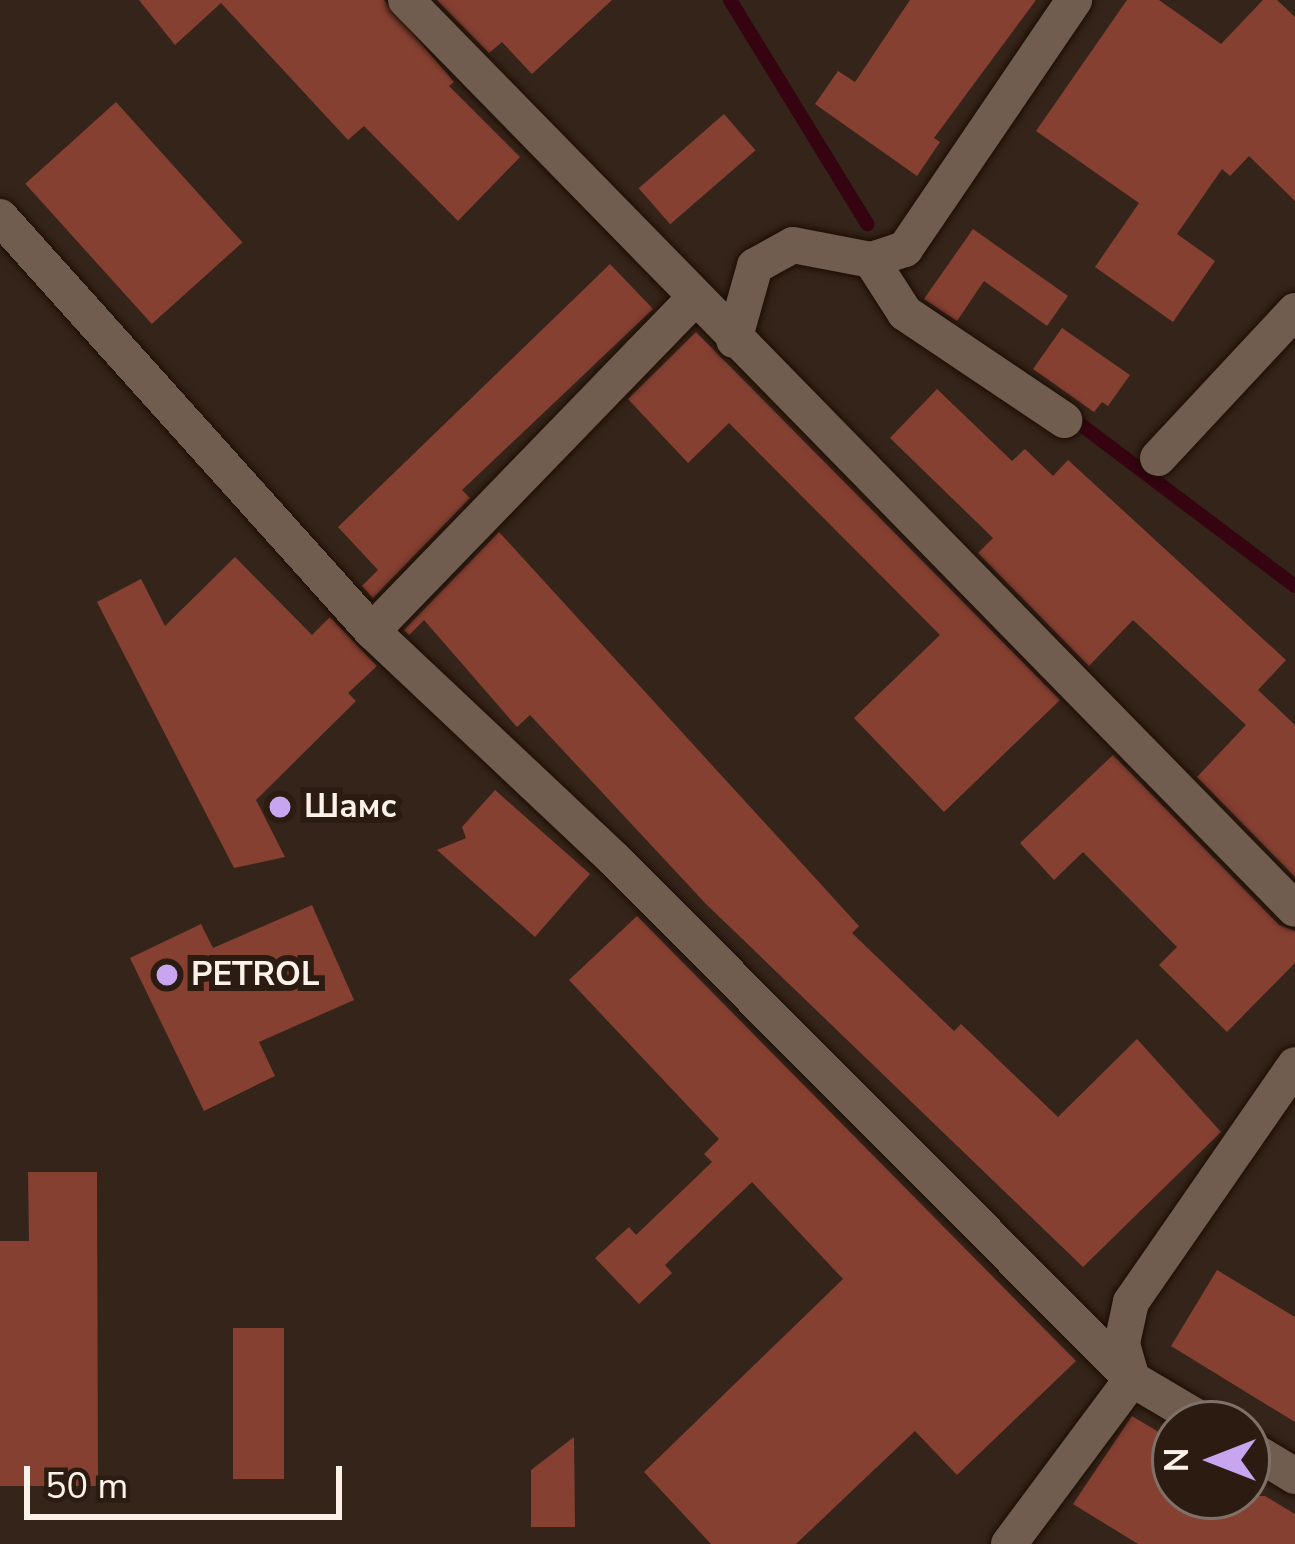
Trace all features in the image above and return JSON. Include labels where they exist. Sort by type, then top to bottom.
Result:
[{"type":"street","points":[[406,0],[1295,909]]},
{"type":"street","points":[[888,255],[1074,0]]},
{"type":"street","points":[[0,218],[372,631],[631,876],[1132,1379],[1167,1400]]},
{"type":"street","points":[[734,340],[755,266],[793,244],[888,255]]},
{"type":"street","points":[[888,255],[905,313],[1064,420]]},
{"type":"street","points":[[372,631],[694,299]]},
{"type":"street","points":[[1158,458],[1295,311]]},
{"type":"street","points":[[1132,1379],[1123,1343],[1131,1302],[1295,1065]]},
{"type":"street","points":[[1009,1544],[1132,1379]]},
{"type":"building","points":[[139,0],[384,0],[454,82],[449,86],[520,157],[458,221],[364,126],[348,140],[221,3],[175,45]]},
{"type":"building","points":[[437,0],[612,0],[532,74],[502,42],[489,53]]},
{"type":"building","points":[[910,0],[1036,0],[934,138],[940,142],[917,176],[815,104],[838,71],[855,82]]},
{"type":"building","points":[[1127,0],[1159,0],[1221,44],[1263,0],[1277,0],[1295,17],[1295,201],[1249,156],[1230,176],[1222,169],[1177,234],[1215,261],[1173,322],[1095,267],[1139,203],[1036,131]]},
{"type":"building","points":[[116,102],[242,242],[152,324],[25,184]]},
{"type":"building","points":[[724,114],[755,150],[670,224],[639,188]]},
{"type":"building","points":[[973,229],[1068,296],[1047,326],[984,281],[957,321],[924,299]]},
{"type":"building","points":[[610,264],[653,309],[462,490],[470,498],[373,598],[362,586],[378,570],[338,527]]},
{"type":"building","points":[[1062,328],[1130,375],[1108,406],[1102,402],[1094,412],[1033,369]]},
{"type":"building","points":[[696,332],[1060,700],[944,812],[854,718],[940,635],[729,423],[688,463],[628,399]]},
{"type":"building","points":[[937,389],[1012,461],[1025,449],[1053,476],[1068,460],[1286,660],[1258,690],[1295,725],[1295,877],[1197,777],[1246,725],[1133,620],[1089,666],[978,553],[993,538],[890,438]]},
{"type":"building","points":[[499,532],[859,926],[852,933],[954,1031],[961,1024],[1058,1117],[1137,1039],[1221,1132],[1083,1267],[706,904],[530,715],[517,727],[424,620],[409,635],[404,630]]},
{"type":"building","points":[[235,557],[312,635],[330,617],[377,666],[348,693],[356,701],[256,800],[285,857],[234,868],[97,602],[141,579],[165,626]]},
{"type":"building","points":[[1113,755],[1279,925],[1295,931],[1295,963],[1227,1032],[1159,965],[1177,947],[1083,852],[1054,880],[1020,843]]},
{"type":"building","points":[[495,790],[590,874],[535,937],[437,850],[466,838],[462,827]]},
{"type":"building","points":[[312,905],[354,1000],[259,1042],[275,1076],[204,1111],[130,958],[201,924],[213,948]]},
{"type":"building","points":[[637,916],[1076,1361],[957,1475],[915,1431],[796,1544],[711,1544],[644,1472],[843,1279],[752,1182],[665,1265],[672,1273],[639,1304],[595,1258],[629,1227],[636,1235],[712,1162],[704,1154],[719,1139],[569,980]]},
{"type":"building","points":[[28,1172],[97,1172],[98,1486],[0,1486],[0,1241],[29,1241]]},
{"type":"building","points":[[1217,1270],[1295,1317],[1295,1422],[1271,1407],[1271,1400],[1259,1400],[1171,1346]]},
{"type":"building","points":[[233,1328],[284,1328],[284,1479],[233,1479]]},
{"type":"building","points":[[1132,1416],[1151,1427],[1151,1520],[1271,1520],[1271,1500],[1295,1514],[1295,1544],[1138,1544],[1073,1504]]},
{"type":"building","points":[[574,1437],[575,1527],[531,1527],[531,1470]]},
{"type":"waterway","points":[[730,0],[867,224]]},
{"type":"waterway","points":[[1068,415],[1295,586]]},
{"type":"place","name":"Шамс","points":[[280,807]]},
{"type":"place","name":"PETROL","points":[[167,975]]}]
